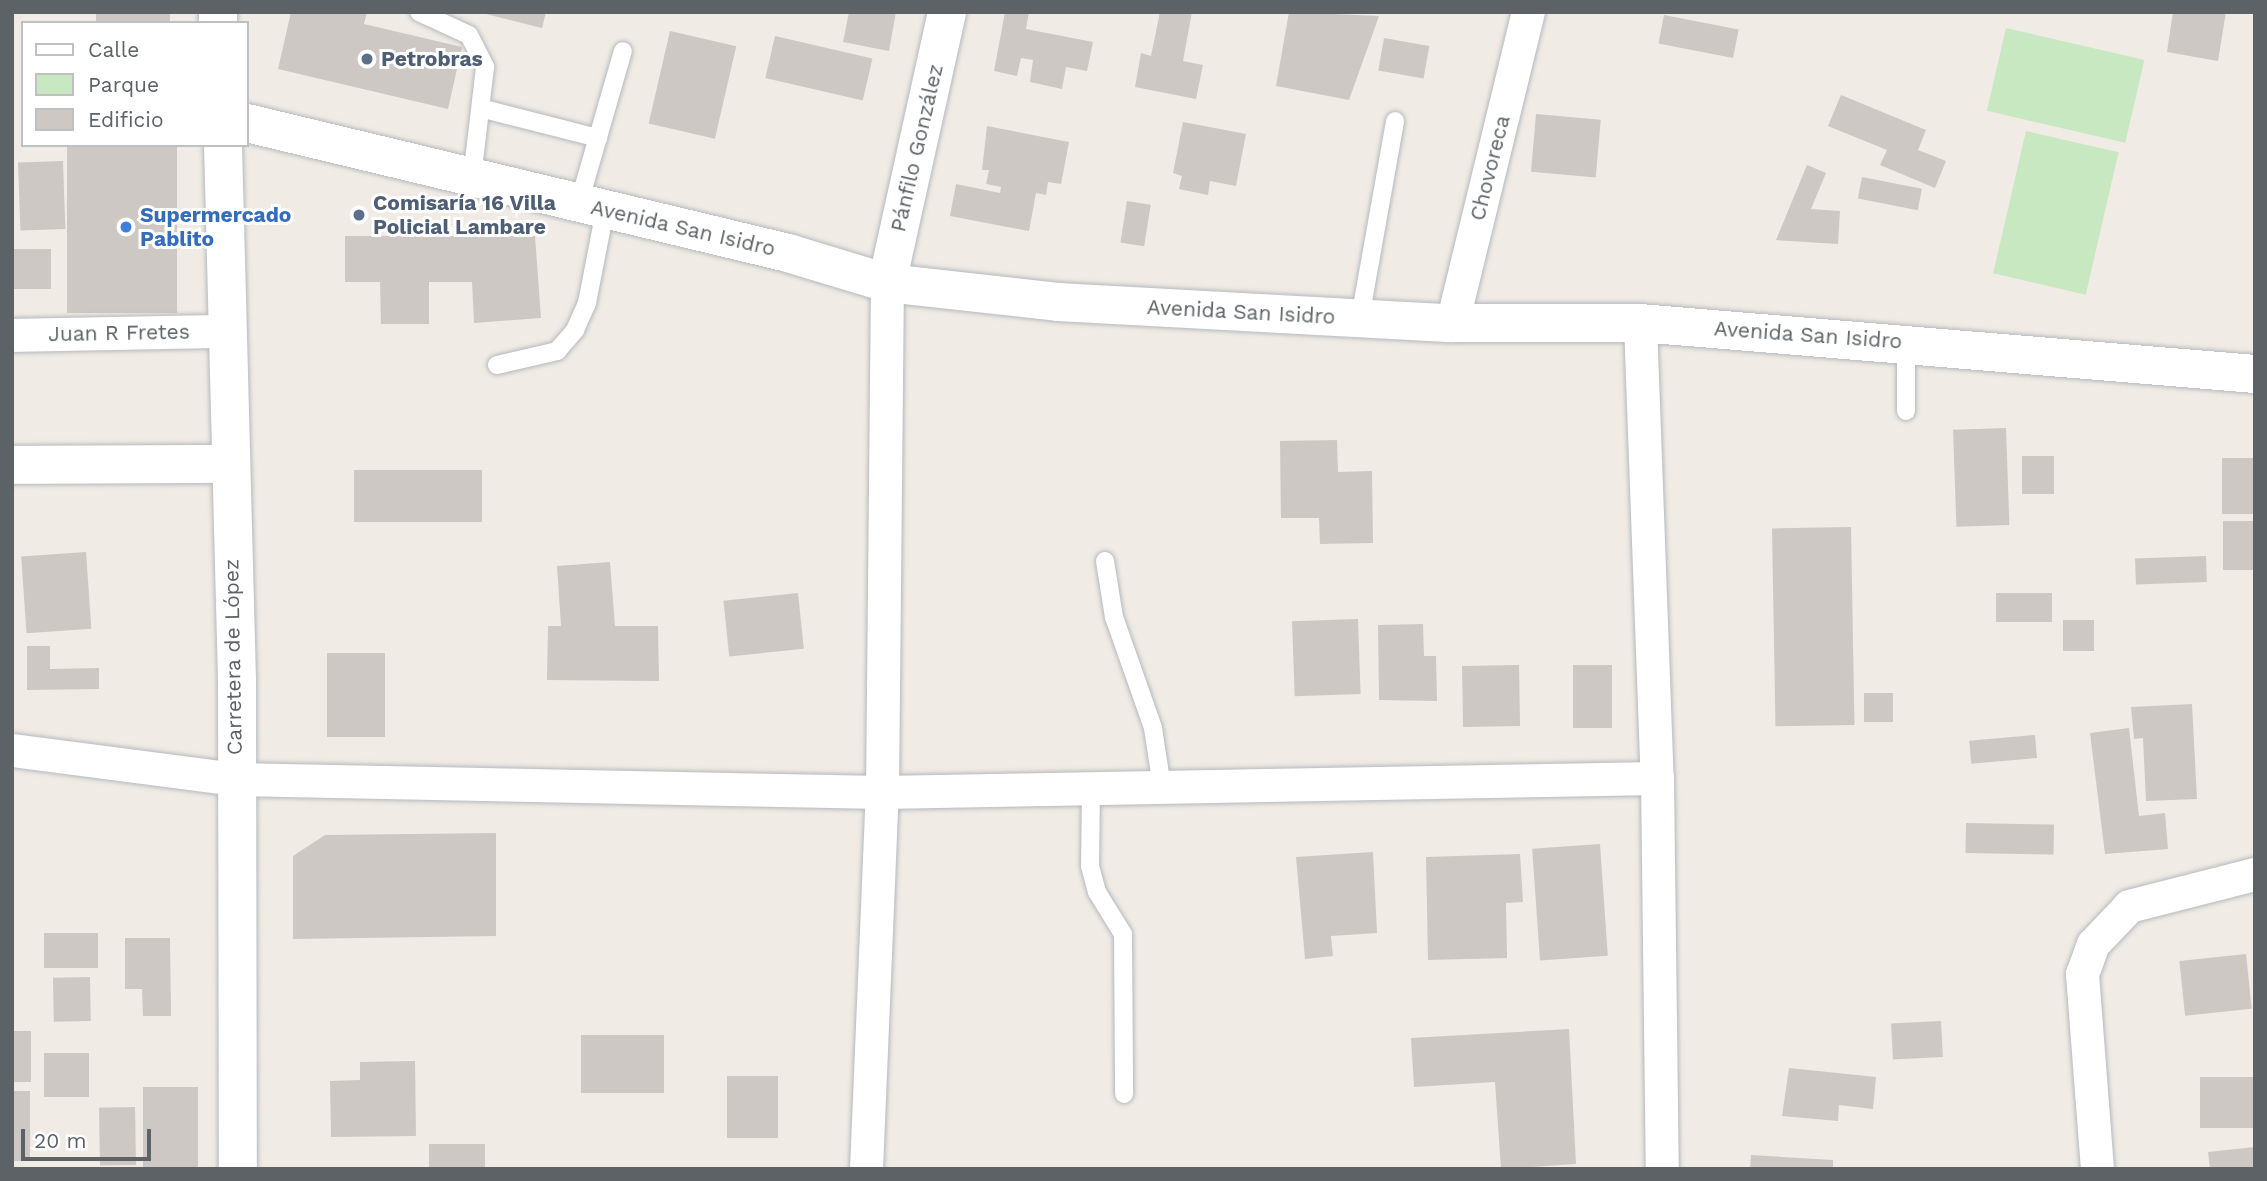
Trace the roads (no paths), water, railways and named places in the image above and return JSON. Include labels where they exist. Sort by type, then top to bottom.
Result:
[{"type":"main road","name":"Pánfilo González","points":[[887,283],[947,12]]},
{"type":"main road","name":"Avenida San Isidro","points":[[248,123],[592,207],[887,283],[1058,302],[1452,323],[1640,323],[1906,342],[2255,374]]},
{"type":"main road","name":"Carretera de López","points":[[223,147],[235,779],[238,1169]]},
{"type":"main road","points":[[12,465],[227,464]]},
{"type":"street","name":"Chovoreca","points":[[1452,323],[1528,12]]},
{"type":"street","points":[[866,1169],[882,792],[887,283]]},
{"type":"street","points":[[1640,323],[1657,778],[1662,1169]]},
{"type":"street","name":"Juan R Fretes","points":[[12,335],[226,331]]},
{"type":"street","points":[[12,750],[235,779],[882,792],[1657,778]]},
{"type":"street","points":[[2097,1169],[2082,974],[2093,944],[2129,906],[2255,874]]},
{"type":"lane","points":[[419,12],[469,35],[485,67],[484,109],[472,178]]},
{"type":"lane","points":[[497,365],[557,351],[575,330],[587,303],[598,138],[623,51]]},
{"type":"lane","points":[[484,109],[598,138]]},
{"type":"lane","points":[[1360,318],[1395,121]]},
{"type":"lane","points":[[1906,342],[1906,411]]},
{"type":"lane","points":[[1104,561],[1114,617],[1153,729],[1162,787]]},
{"type":"lane","points":[[1091,789],[1090,866],[1097,892],[1123,934],[1124,1094]]},
{"type":"place","name":"Petrobras","points":[[367,59]]},
{"type":"place","name":"Comisaría 16 Villa Policial Lambare","points":[[359,215]]},
{"type":"place","name":"Supermercado Pablito","points":[[126,227]]}]
